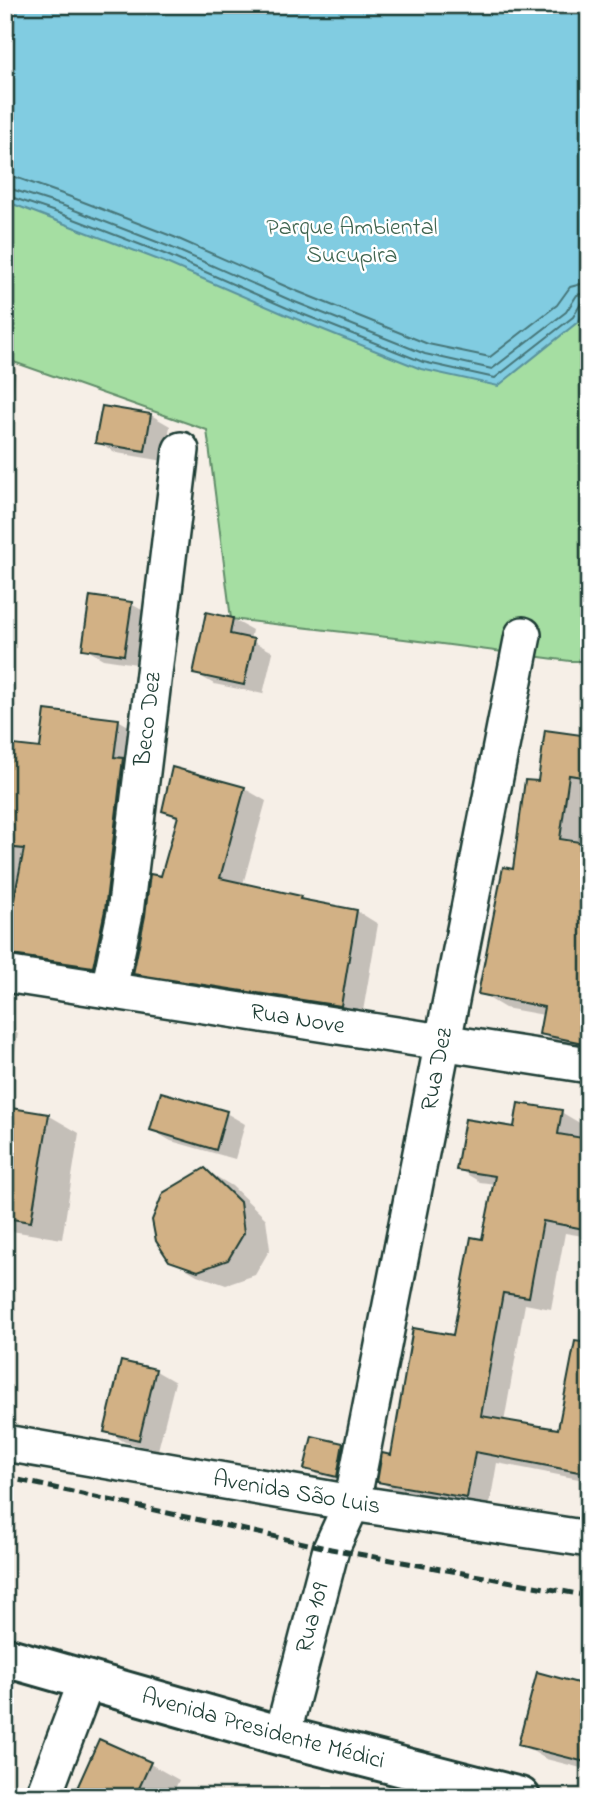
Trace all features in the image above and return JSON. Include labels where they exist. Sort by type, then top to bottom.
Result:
[{"type":"main road","name":"Avenida Presidente Médici","points":[[5,1657],[282,1736],[520,1797]]},
{"type":"street","name":"Beco Dez","points":[[109,989],[125,913],[181,450]]},
{"type":"street","name":"Rua Dez","points":[[352,1503],[523,635]]},
{"type":"street","name":"Rua Nove","points":[[5,974],[589,1065]]},
{"type":"street","name":"Avenida São Luis","points":[[5,1443],[352,1503],[589,1539]]},
{"type":"street","name":"Rua 109","points":[[282,1736],[331,1549],[352,1503]]},
{"type":"street","points":[[43,1797],[87,1680]]},
{"type":"green space","name":"Parque Ambiental Sucupira","points":[[5,5],[589,5],[589,661],[570,661],[231,619],[207,430],[5,359]]},
{"type":"water","points":[[5,5],[572,5],[589,20],[589,302],[579,321],[498,386],[421,369],[164,262],[5,201]]},
{"type":"building","points":[[102,406],[151,414],[145,451],[95,443]]},
{"type":"building","points":[[90,596],[132,602],[124,655],[82,649]]},
{"type":"building","points":[[206,612],[233,618],[230,634],[254,639],[244,685],[193,674]]},
{"type":"building","points":[[45,710],[119,719],[114,757],[123,758],[105,910],[93,967],[5,954],[5,916],[10,918],[24,849],[5,847],[5,744],[40,748]]},
{"type":"building","points":[[545,730],[589,736],[589,778],[569,775],[560,839],[586,843],[580,882],[589,884],[589,1012],[583,1043],[539,1034],[544,1007],[478,994],[503,867],[513,869],[525,780],[538,781]]},
{"type":"building","points":[[172,767],[245,787],[220,878],[301,896],[300,899],[357,910],[341,1006],[133,974],[145,916],[150,874],[161,876],[178,816],[162,811]]},
{"type":"building","points":[[161,1092],[227,1111],[216,1150],[150,1130]]},
{"type":"building","points":[[518,1103],[562,1110],[558,1134],[589,1139],[589,1230],[543,1221],[529,1297],[503,1293],[481,1416],[558,1429],[575,1341],[589,1343],[589,1474],[475,1452],[467,1498],[377,1482],[382,1453],[391,1455],[413,1328],[453,1335],[471,1237],[482,1239],[495,1176],[456,1170],[465,1119],[514,1127]]},
{"type":"building","points":[[5,1107],[49,1114],[31,1222],[5,1218]]},
{"type":"building","points":[[205,1168],[240,1202],[244,1233],[228,1260],[198,1271],[169,1261],[156,1241],[152,1220],[163,1193]]},
{"type":"building","points":[[121,1361],[156,1369],[139,1440],[104,1432]]},
{"type":"building","points":[[312,1436],[343,1443],[337,1477],[304,1469]]},
{"type":"building","points":[[537,1672],[589,1686],[589,1763],[518,1745]]},
{"type":"building","points":[[99,1739],[151,1762],[135,1797],[73,1797]]},
{"type":"railway","points":[[5,1477],[331,1549],[589,1596]]}]
